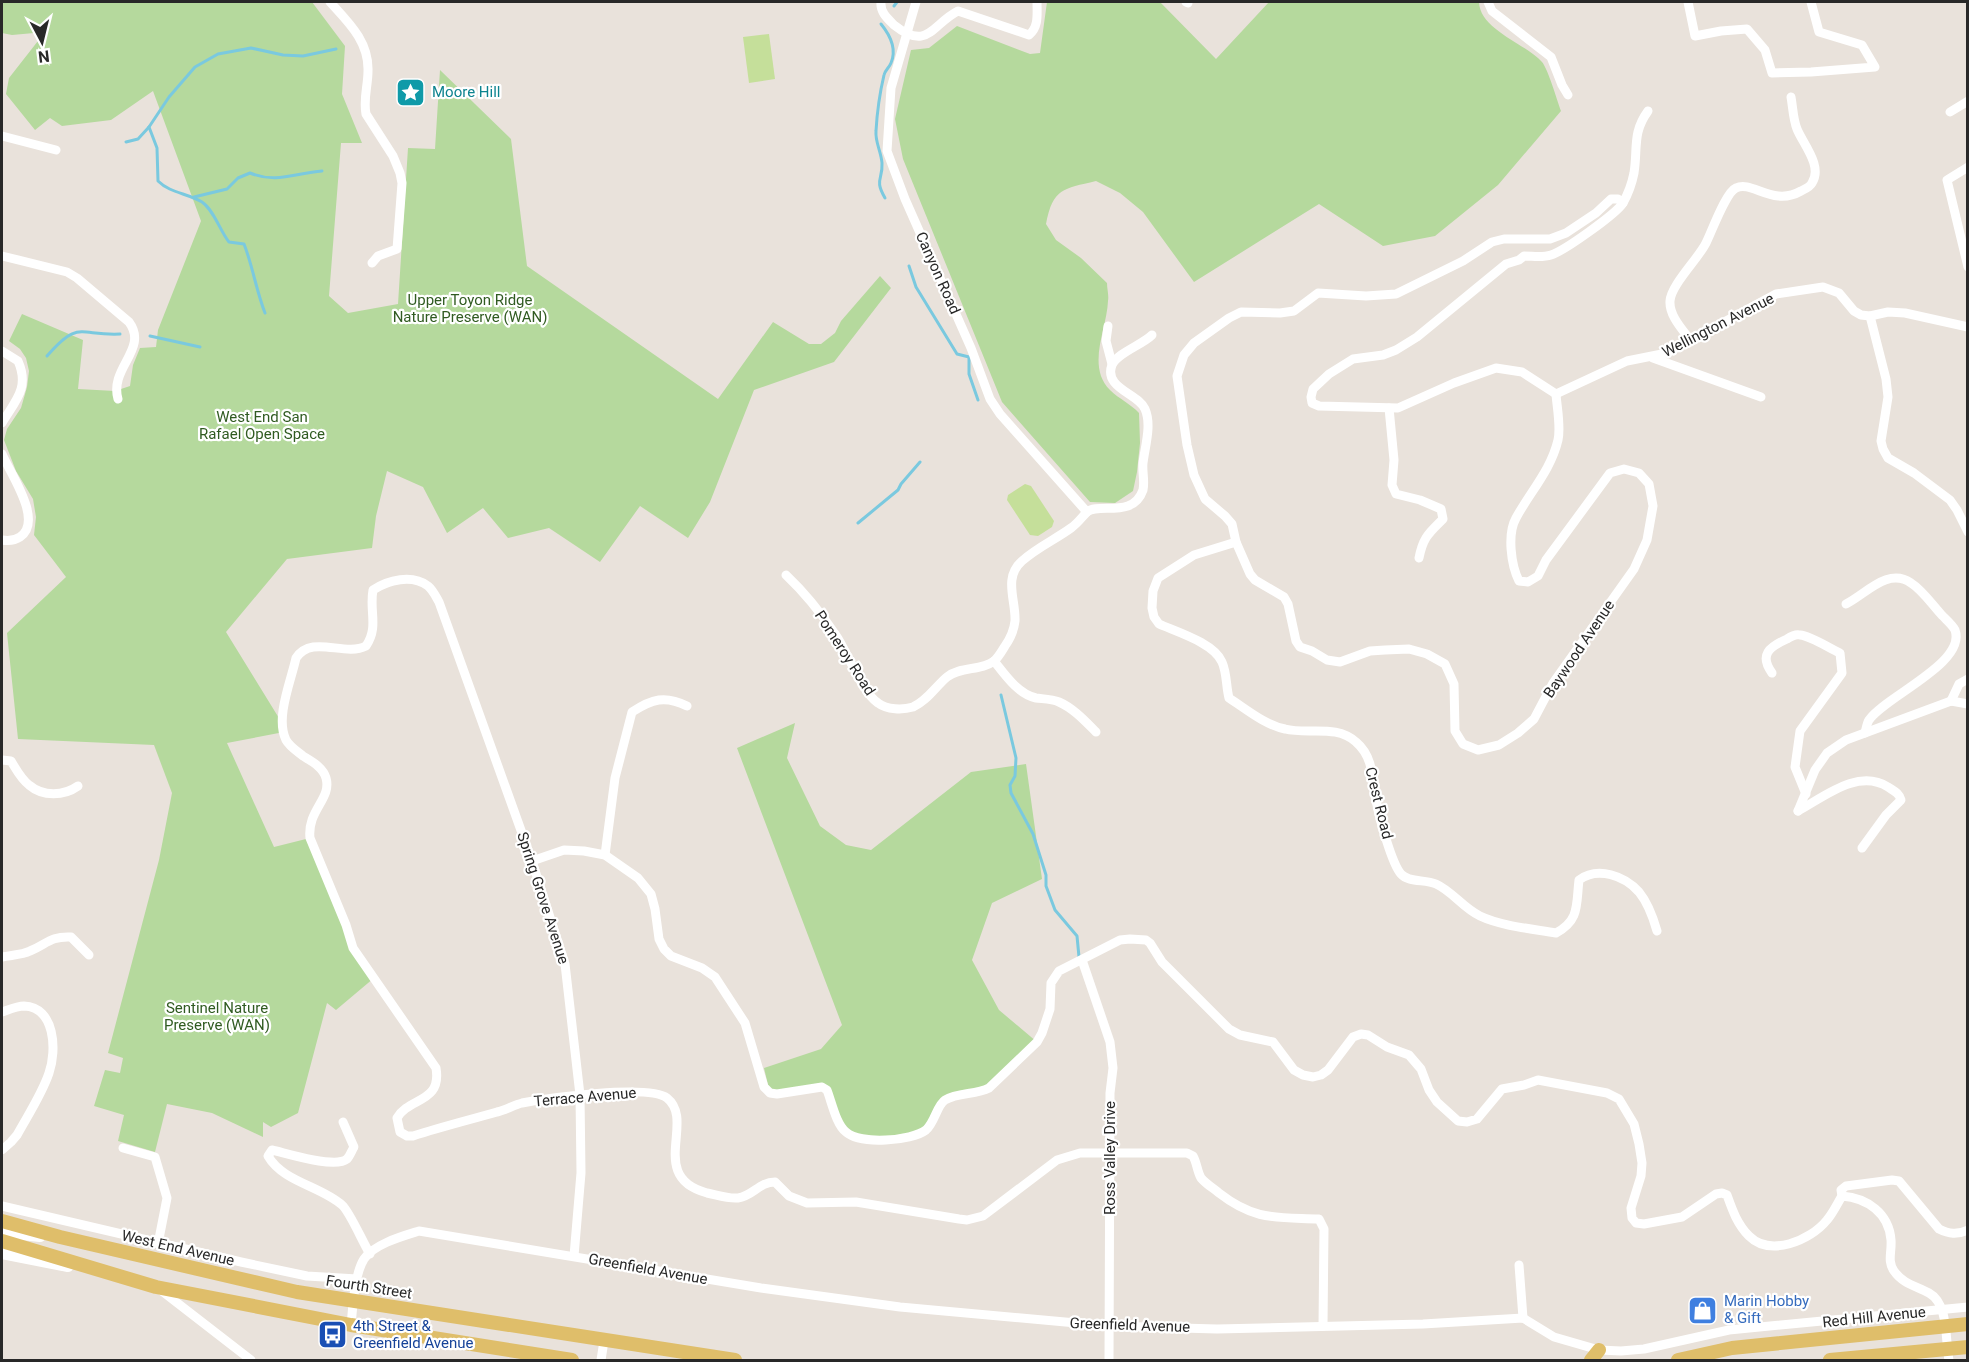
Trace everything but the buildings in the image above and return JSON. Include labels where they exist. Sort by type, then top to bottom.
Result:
[{"type":"main road","points":[[2,1221],[60,1238]]},
{"type":"main road","name":"Fourth Street","points":[[2,1232],[60,1238],[297,1292],[735,1360]]},
{"type":"main road","points":[[2,1241],[156,1287],[351,1325],[572,1360]]},
{"type":"main road","points":[[2,1253],[97,1270]]},
{"type":"main road","name":"Red Hill Avenue","points":[[1678,1360],[1732,1348],[1968,1324]]},
{"type":"main road","points":[[1830,1360],[1948,1355],[1968,1347]]},
{"type":"street","points":[[330,2],[353,27],[364,47],[369,71],[364,106],[366,114],[393,156],[402,183],[397,249],[378,256],[372,263]]},
{"type":"street","points":[[880,2],[883,14],[906,35],[926,35],[958,11],[1029,35],[1035,29],[1038,20],[1037,2]]},
{"type":"street","name":"Canyon Road","points":[[916,2],[891,88],[887,151],[904,199],[971,348],[990,399],[1000,414],[1087,512]]},
{"type":"street","points":[[1488,2],[1492,11],[1551,57],[1568,95]]},
{"type":"street","points":[[1688,2],[1695,36],[1748,29],[1765,50],[1772,73],[1875,67],[1862,45],[1819,32],[1811,2]]},
{"type":"street","points":[[1691,341],[1676,320],[1671,310],[1670,300],[1677,285],[1702,251],[1732,189],[1747,186],[1768,195],[1789,196],[1811,185],[1815,176],[1812,159],[1794,121],[1791,97]]},
{"type":"street","points":[[1950,112],[1968,101]]},
{"type":"street","points":[[1556,394],[1522,372],[1509,368],[1496,368],[1454,383],[1398,408],[1319,406],[1312,402],[1311,397],[1313,389],[1329,374],[1353,359],[1383,355],[1417,337],[1506,264],[1520,260],[1524,256],[1544,257],[1563,250],[1618,209],[1630,188],[1634,173],[1637,129],[1648,111]]},
{"type":"street","points":[[2,136],[56,150]]},
{"type":"street","points":[[1968,167],[1947,180],[1968,267]]},
{"type":"street","name":"Baywood Avenue","points":[[1556,394],[1558,439],[1546,472],[1515,519],[1513,526],[1514,571],[1519,581],[1528,582],[1538,576],[1546,560],[1610,473],[1624,469],[1639,473],[1649,484],[1653,506],[1647,540],[1634,569],[1553,682],[1534,719],[1499,745],[1478,750],[1463,744],[1455,731],[1454,684],[1445,664],[1427,654],[1409,649],[1370,651],[1340,662],[1327,660],[1300,647],[1296,641],[1288,604],[1284,597],[1255,580],[1250,574],[1236,542],[1232,524],[1205,499],[1194,475],[1186,445],[1177,376],[1184,355],[1194,343],[1241,312],[1294,311],[1318,293],[1365,296],[1395,294],[1463,261],[1492,242],[1504,239],[1551,239],[1583,222],[1611,199],[1618,199],[1623,203]]},
{"type":"street","points":[[2,256],[67,272],[129,322],[136,331],[136,341],[118,376],[116,391],[118,399]]},
{"type":"street","name":"Wellington Avenue","points":[[1556,394],[1627,361],[1667,353],[1776,294],[1823,287],[1839,293],[1854,311],[1870,316]]},
{"type":"street","points":[[1968,327],[1905,313],[1888,312],[1870,316],[1886,379],[1888,397],[1881,441],[1882,449],[1888,458],[1914,473],[1950,500],[1968,532]]},
{"type":"street","points":[[1096,732],[1084,719],[1066,706],[1029,696],[1007,678],[994,661],[1011,637],[1014,628],[1011,582],[1018,565],[1073,527],[1083,519],[1087,512],[1125,507],[1139,496],[1143,488],[1143,464],[1148,427],[1146,410],[1113,380],[1112,364],[1107,350],[1108,326]]},
{"type":"street","points":[[1112,364],[1117,358],[1144,343],[1152,335]]},
{"type":"street","points":[[2,351],[18,361],[23,381],[18,400],[2,423]]},
{"type":"street","points":[[1650,357],[1761,397]]},
{"type":"street","points":[[1389,408],[1394,460],[1392,485],[1396,494],[1442,509],[1443,519],[1426,535],[1419,558]]},
{"type":"street","points":[[2,454],[24,497],[28,521],[24,534],[18,539],[2,540]]},
{"type":"street","name":"Crest Road","points":[[1236,542],[1194,555],[1158,578],[1153,591],[1154,618],[1159,624],[1211,647],[1219,655],[1223,664],[1229,698],[1259,717],[1283,729],[1302,732],[1336,731],[1356,742],[1365,752],[1371,766],[1377,805],[1393,858],[1400,873],[1407,878],[1432,882],[1441,886],[1480,916],[1556,933],[1572,922],[1576,910],[1579,880],[1586,874],[1603,872],[1622,878],[1638,892],[1653,914],[1657,931]]},
{"type":"street","name":"Pomeroy Road","points":[[786,575],[799,587],[836,635],[866,687],[878,703],[884,706],[896,709],[912,707],[926,698],[950,674],[994,661]]},
{"type":"street","points":[[1846,604],[1883,580],[1899,577],[1912,583],[1954,629],[1956,642],[1950,653],[1929,673],[1879,709],[1868,721],[1865,733]]},
{"type":"street","name":"Terrace Avenue","points":[[446,623],[439,602],[429,587],[418,581],[402,580],[384,583],[373,590],[371,597],[374,630],[366,646],[351,650],[315,646],[306,648],[296,658],[283,712],[287,741],[324,773],[327,789],[311,819],[310,838],[357,955],[436,1068],[437,1085],[430,1094],[400,1113],[397,1118],[400,1132],[413,1136],[500,1112],[520,1103],[580,1095],[646,1091],[658,1093],[671,1103],[676,1121],[675,1166],[682,1179],[699,1191],[739,1198],[766,1182],[775,1182],[796,1201],[807,1203],[856,1202],[967,1220],[983,1216],[1057,1160],[1067,1155],[1187,1153],[1193,1156],[1199,1175],[1204,1181],[1236,1206],[1252,1213],[1271,1217],[1319,1219],[1324,1229],[1323,1326]]},
{"type":"street","name":"Spring Grove Avenue","points":[[446,623],[532,861],[565,964],[580,1095],[581,1173],[574,1256]]},
{"type":"street","points":[[1772,674],[1765,664],[1766,656],[1773,645],[1791,637],[1800,635],[1840,653],[1842,673],[1800,731],[1795,767],[1806,794]]},
{"type":"street","points":[[1951,701],[1959,684],[1968,679]]},
{"type":"street","points":[[605,855],[615,778],[632,712],[646,703],[659,700],[674,699],[687,706]]},
{"type":"street","points":[[1862,848],[1886,815],[1901,800],[1899,794],[1879,782],[1853,782],[1835,788],[1798,811],[1815,770],[1827,753],[1846,740],[1951,701],[1968,704]]},
{"type":"street","points":[[2,760],[11,761],[29,785],[40,791],[61,794],[70,792],[78,786]]},
{"type":"street","points":[[532,861],[564,850],[605,855],[638,878],[651,894],[659,939],[664,949],[671,956],[702,968],[715,977],[745,1023],[764,1087],[777,1094],[822,1087],[827,1090],[841,1127],[847,1134],[858,1138],[898,1139],[914,1135],[924,1131],[932,1124],[942,1102],[948,1098],[981,1092],[989,1088],[1037,1042],[1050,1009],[1050,987],[1054,977],[1069,965],[1120,940],[1140,939],[1150,943],[1162,962],[1229,1029],[1240,1035],[1273,1042],[1294,1070],[1304,1075],[1321,1076],[1353,1037],[1360,1034],[1368,1035],[1388,1047],[1409,1055],[1421,1069],[1429,1090],[1437,1102],[1458,1121],[1467,1122],[1477,1119],[1502,1089],[1538,1080],[1548,1080],[1570,1088],[1607,1093],[1619,1099],[1634,1124],[1642,1163],[1641,1176],[1631,1208],[1632,1218],[1636,1223],[1644,1224],[1682,1218],[1722,1192],[1727,1195],[1740,1225],[1750,1237],[1763,1245],[1787,1244],[1819,1228],[1827,1220],[1842,1196],[1841,1190],[1846,1186],[1892,1180],[1899,1181],[1940,1229],[1949,1234],[1968,1230]]},
{"type":"street","points":[[2,957],[31,951],[50,939],[62,936],[70,937],[89,955]]},
{"type":"street","name":"Ross Valley Drive","points":[[1082,960],[1110,1042],[1112,1056],[1108,1360]]},
{"type":"street","points":[[2,1012],[22,1006],[35,1008],[46,1017],[52,1036],[49,1073],[17,1135],[2,1149]]},
{"type":"street","points":[[343,1122],[354,1146],[346,1159],[341,1162],[314,1161],[272,1150],[268,1156],[273,1164],[285,1172],[344,1206],[370,1254],[364,1260],[357,1279],[351,1325]]},
{"type":"street","points":[[123,1148],[155,1157],[167,1198],[158,1244]]},
{"type":"street","points":[[1842,1196],[1856,1197],[1871,1205],[1881,1214],[1888,1227],[1891,1241],[1889,1262],[1894,1272],[1905,1283],[1930,1293],[1939,1301],[1948,1355]]},
{"type":"street","name":"West End Avenue","points":[[2,1206],[158,1244],[307,1276],[357,1279]]},
{"type":"street","name":"Greenfield Avenue","points":[[370,1254],[388,1242],[419,1230],[761,1288],[888,1306],[1109,1326],[1217,1329],[1423,1324],[1522,1318]]},
{"type":"street","points":[[1519,1265],[1522,1318],[1554,1337],[1597,1357],[1728,1330],[1968,1307]]},
{"type":"street","points":[[156,1287],[251,1360]]},
{"type":"street","points":[[601,1360],[604,1341]]},
{"type":"green space","name":"West End San Rafael Open Space","points":[[2,2],[312,2],[345,46],[342,94],[362,143],[341,143],[329,296],[348,313],[398,304],[408,148],[435,149],[440,70],[511,139],[527,266],[718,399],[773,322],[809,344],[821,344],[835,333],[841,321],[880,276],[891,288],[834,362],[754,390],[710,502],[688,538],[640,506],[600,562],[549,528],[508,538],[483,508],[447,533],[423,487],[387,471],[376,516],[372,548],[287,559],[226,632],[282,723],[284,732],[227,743],[274,847],[310,838],[353,948],[374,978],[336,1010],[327,1003],[298,1113],[271,1127],[263,1122],[263,1137],[212,1113],[167,1104],[155,1152],[118,1141],[124,1115],[94,1106],[105,1070],[120,1073],[123,1058],[108,1053],[159,860],[172,793],[154,745],[18,739],[7,633],[66,577],[34,535],[36,517],[33,499],[16,471],[4,440],[7,429],[21,408],[29,371],[26,358],[20,349],[9,341],[22,314],[83,340],[78,389],[115,391],[130,386],[133,365],[140,348],[156,347],[158,330],[201,221],[153,91],[111,120],[62,126],[50,118],[35,130],[6,94],[9,78],[45,32],[12,35],[2,33]]},
{"type":"green space","points":[[1047,2],[1160,2],[1216,59],[1269,2],[1479,2],[1481,12],[1487,21],[1542,62],[1561,111],[1498,185],[1435,236],[1383,246],[1319,204],[1194,282],[1143,212],[1120,193],[1096,181],[1061,192],[1052,203],[1046,224],[1056,240],[1081,258],[1107,283],[1107,312],[1100,347],[1099,370],[1110,390],[1139,413],[1140,443],[1133,491],[1115,503],[1090,502],[1002,402],[903,159],[895,119],[911,50],[929,48],[957,26],[1030,54],[1040,53]]},
{"type":"green space","points":[[769,34],[775,79],[749,83],[743,37]]},
{"type":"green space","points":[[1025,484],[1031,486],[1054,521],[1052,527],[1038,536],[1030,535],[1007,500],[1008,495]]},
{"type":"green space","points":[[795,723],[787,758],[820,826],[846,845],[871,850],[971,772],[1026,764],[1042,879],[992,903],[972,960],[999,1010],[1037,1042],[981,1092],[949,1098],[932,1124],[898,1139],[847,1133],[827,1091],[770,1093],[764,1068],[821,1049],[842,1025],[737,748]]},
{"type":"waterway","points":[[894,6],[897,2]]},
{"type":"waterway","points":[[881,24],[890,37],[893,47],[893,58],[883,82],[876,131],[882,163],[879,183],[885,198]]},
{"type":"waterway","points":[[126,142],[138,139],[195,67],[218,54],[251,48],[283,55],[303,56],[336,49]]},
{"type":"waterway","points":[[149,127],[157,148],[158,181],[168,188],[202,202],[210,210],[229,242],[244,244],[265,313]]},
{"type":"waterway","points":[[194,197],[227,189],[238,178],[250,173],[278,178],[322,171]]},
{"type":"waterway","points":[[909,266],[916,287],[957,354],[969,357],[969,374],[978,400]]},
{"type":"waterway","points":[[47,356],[73,333],[120,334]]},
{"type":"waterway","points":[[150,336],[200,347]]},
{"type":"waterway","points":[[858,523],[898,490],[920,462]]},
{"type":"waterway","points":[[1001,695],[1016,758],[1015,776],[1010,785],[1011,793],[1033,834],[1046,875],[1046,886],[1055,910],[1077,936],[1079,957]]},
{"type":"place","name":"Moore Hill","points":[[411,92]]},
{"type":"place","name":"Marin Hobby & Gift","points":[[1703,1310]]},
{"type":"place","name":"4th Street & Greenfield Avenue","points":[[332,1335]]},
{"type":"park label","name":"Upper Toyon Ridge Nature Preserve (WAN)","points":[[470,308]]},
{"type":"park label","name":"Sentinel Nature Preserve (WAN)","points":[[217,1016]]}]
